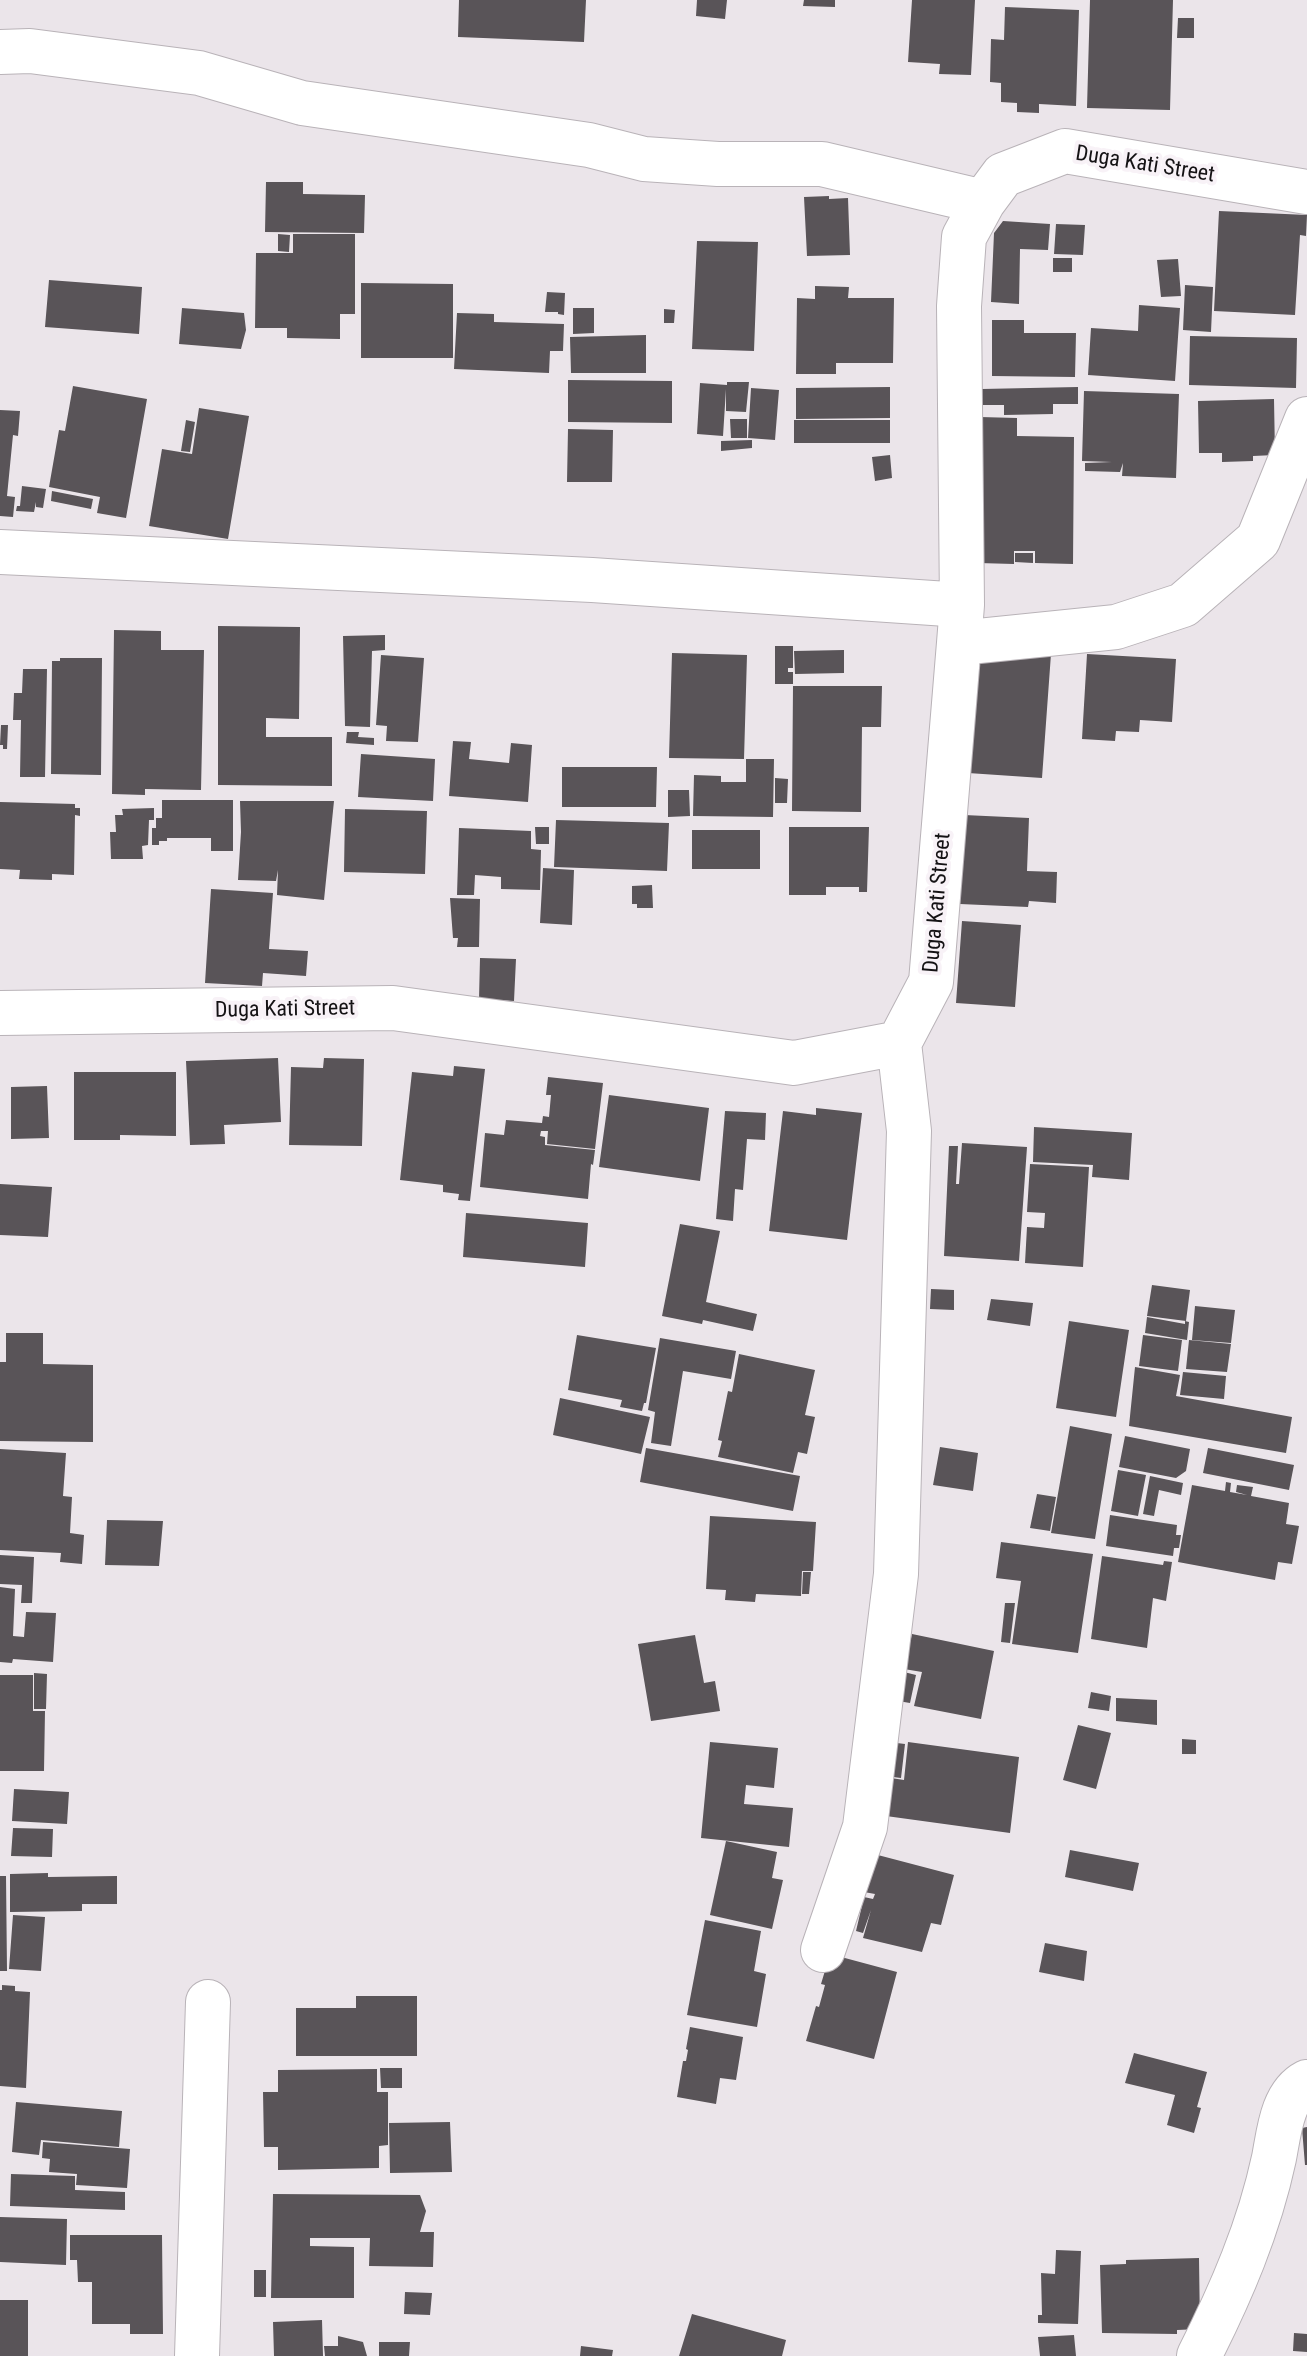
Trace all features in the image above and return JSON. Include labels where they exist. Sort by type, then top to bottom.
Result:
[{"type":"street","points":[[0,52],[30,51],[199,73],[302,103],[589,145],[644,159],[718,164],[822,164],[983,202]]},
{"type":"street","name":"Duga Kati Street","points":[[0,1013],[393,1008],[794,1063],[899,1043],[931,982],[961,624],[959,306],[964,237],[983,202],[1003,175],[1065,151],[1307,192]]},
{"type":"street","points":[[0,552],[592,580],[961,624],[1116,627],[1183,605],[1258,540],[1307,419]]},
{"type":"street","points":[[823,1950],[865,1827],[896,1574],[909,1131],[899,1043]]},
{"type":"street","points":[[197,2356],[208,2002]]},
{"type":"street","points":[[1199,2356],[1232,2291],[1268,2183],[1281,2121],[1295,2088],[1307,2082]]},
{"type":"building","points":[[459,0],[586,0],[584,42],[458,37]]},
{"type":"building","points":[[697,0],[727,0],[725,19],[696,16]]},
{"type":"building","points":[[804,0],[835,0],[835,7],[803,6]]},
{"type":"building","points":[[912,0],[975,0],[971,75],[939,74],[940,64],[908,62]]},
{"type":"building","points":[[1090,0],[1173,0],[1170,110],[1087,108]]},
{"type":"building","points":[[1005,7],[1079,10],[1076,106],[1039,104],[1039,113],[1017,112],[1017,103],[1001,102],[1001,83],[990,82],[991,39],[1004,40]]},
{"type":"building","points":[[1178,18],[1194,18],[1194,38],[1177,38]]},
{"type":"building","points":[[266,182],[303,182],[303,194],[365,195],[364,233],[265,232]]},
{"type":"building","points":[[829,196],[829,199],[848,198],[850,255],[807,256],[804,197]]},
{"type":"building","points":[[1219,211],[1307,215],[1306,236],[1300,235],[1295,315],[1214,311]]},
{"type":"building","points":[[1003,221],[1050,224],[1048,250],[1020,249],[1019,304],[991,302],[994,233]]},
{"type":"building","points":[[1056,224],[1085,225],[1083,255],[1054,254]]},
{"type":"building","points":[[278,234],[290,235],[289,252],[278,251]]},
{"type":"building","points":[[293,234],[355,234],[355,314],[340,314],[340,339],[287,338],[287,328],[255,328],[256,253],[293,253]]},
{"type":"building","points":[[697,241],[758,242],[754,351],[692,349]]},
{"type":"building","points":[[1053,258],[1072,258],[1072,272],[1053,272]]},
{"type":"building","points":[[1178,259],[1181,296],[1161,297],[1157,260]]},
{"type":"building","points":[[49,280],[142,287],[139,334],[45,327]]},
{"type":"building","points":[[361,283],[453,284],[453,358],[361,358]]},
{"type":"building","points":[[1185,285],[1213,287],[1211,332],[1183,330]]},
{"type":"building","points":[[815,286],[849,287],[848,298],[894,298],[893,363],[836,363],[836,374],[796,374],[797,298],[815,299]]},
{"type":"building","points":[[547,292],[565,293],[564,315],[545,312]]},
{"type":"building","points":[[1139,305],[1180,308],[1175,381],[1088,375],[1091,328],[1138,331]]},
{"type":"building","points":[[182,308],[244,313],[246,330],[241,349],[179,344]]},
{"type":"building","points":[[573,308],[594,308],[594,333],[573,334]]},
{"type":"building","points":[[664,309],[675,310],[674,323],[664,323]]},
{"type":"building","points":[[457,313],[494,314],[494,322],[564,324],[563,351],[550,351],[549,373],[454,369]]},
{"type":"building","points":[[992,320],[1024,320],[1024,333],[1076,333],[1075,377],[992,376]]},
{"type":"building","points":[[646,335],[646,373],[571,373],[570,337]]},
{"type":"building","points":[[1190,336],[1297,338],[1296,388],[1189,385]]},
{"type":"building","points":[[568,380],[672,381],[672,423],[568,422]]},
{"type":"building","points":[[727,382],[749,382],[746,412],[726,411],[726,389],[723,436],[697,434],[700,383],[727,385]]},
{"type":"building","points":[[73,386],[147,399],[126,518],[97,513],[100,497],[49,487],[59,430],[65,431]]},
{"type":"building","points":[[890,387],[890,418],[796,419],[796,388]]},
{"type":"building","points":[[1078,387],[1078,404],[1053,404],[1053,414],[1004,415],[1004,405],[982,405],[982,389]]},
{"type":"building","points":[[751,388],[779,390],[775,440],[748,438]]},
{"type":"building","points":[[1084,391],[1179,394],[1176,478],[1122,476],[1123,463],[1120,472],[1085,471],[1085,463],[1112,462],[1082,461]]},
{"type":"building","points":[[1274,399],[1275,455],[1253,456],[1253,461],[1222,462],[1222,453],[1199,453],[1198,401]]},
{"type":"building","points":[[199,408],[249,416],[228,539],[149,526],[162,449],[192,454]]},
{"type":"building","points":[[0,410],[20,411],[18,436],[13,435],[7,496],[15,497],[13,517],[0,516]]},
{"type":"building","points":[[980,417],[1017,418],[1017,436],[1074,437],[1073,564],[1035,563],[1035,551],[1014,551],[1014,564],[978,563]]},
{"type":"building","points":[[730,419],[747,419],[747,438],[731,438]]},
{"type":"building","points":[[186,420],[195,422],[190,452],[181,451]]},
{"type":"building","points":[[794,420],[890,420],[890,443],[794,443]]},
{"type":"building","points":[[568,429],[613,430],[612,482],[567,482]]},
{"type":"building","points":[[752,440],[752,448],[721,451],[721,441]]},
{"type":"building","points":[[890,455],[892,478],[875,481],[872,457]]},
{"type":"building","points":[[22,486],[46,489],[43,508],[36,507],[36,502],[34,512],[16,511],[20,506]]},
{"type":"building","points":[[52,491],[93,499],[91,509],[51,501]]},
{"type":"building","points":[[1015,553],[1033,553],[1033,563],[1015,562]]},
{"type":"building","points":[[218,626],[300,627],[299,719],[266,718],[266,737],[332,737],[332,786],[218,785]]},
{"type":"building","points":[[114,630],[161,631],[161,650],[204,650],[201,790],[145,789],[145,795],[112,794]]},
{"type":"building","points":[[385,635],[385,650],[372,651],[370,727],[345,726],[343,636]]},
{"type":"building","points":[[775,646],[793,646],[793,668],[788,668],[788,672],[793,672],[793,684],[775,684]]},
{"type":"building","points":[[978,648],[1051,654],[1042,778],[968,773]]},
{"type":"building","points":[[844,650],[844,673],[795,674],[794,651]]},
{"type":"building","points":[[672,653],[747,655],[744,759],[669,758]]},
{"type":"building","points":[[1087,654],[1176,659],[1172,722],[1140,720],[1139,732],[1116,731],[1115,741],[1082,739]]},
{"type":"building","points":[[381,655],[424,658],[418,742],[386,741],[387,726],[376,725]]},
{"type":"building","points":[[60,658],[102,658],[101,775],[51,774],[52,661],[60,661]]},
{"type":"building","points":[[23,669],[47,669],[45,777],[20,777],[21,720],[13,720],[14,693],[22,693]]},
{"type":"building","points":[[793,686],[882,686],[881,727],[862,727],[861,812],[792,811]]},
{"type":"building","points":[[1,725],[8,725],[7,749],[0,745]]},
{"type":"building","points":[[347,732],[359,732],[358,737],[374,738],[374,745],[346,743]]},
{"type":"building","points":[[453,741],[471,742],[469,759],[509,763],[511,743],[532,745],[528,802],[449,796]]},
{"type":"building","points":[[361,754],[435,759],[433,801],[358,797]]},
{"type":"building","points":[[746,759],[774,759],[773,817],[693,816],[694,775],[721,776],[721,782],[746,782]]},
{"type":"building","points":[[562,767],[657,767],[656,807],[562,807]]},
{"type":"building","points":[[775,778],[788,779],[787,803],[775,803]]},
{"type":"building","points":[[668,790],[689,790],[690,816],[668,817]]},
{"type":"building","points":[[162,800],[233,800],[233,851],[211,851],[211,838],[167,838],[167,841],[159,841],[159,845],[152,845],[152,828],[156,828],[156,818],[162,818]]},
{"type":"building","points":[[240,801],[334,801],[324,900],[277,895],[278,870],[276,881],[238,880]]},
{"type":"building","points":[[0,802],[75,804],[75,808],[80,808],[80,816],[75,815],[74,875],[52,874],[52,880],[19,879],[20,870],[0,869]]},
{"type":"building","points":[[154,808],[154,820],[149,820],[148,845],[142,846],[143,859],[111,859],[110,832],[116,832],[115,815],[123,815],[122,809]]},
{"type":"building","points":[[345,809],[427,811],[425,874],[344,872]]},
{"type":"building","points":[[964,815],[1029,818],[1027,871],[1057,872],[1056,903],[1029,901],[1028,907],[960,904]]},
{"type":"building","points":[[556,820],[669,823],[667,871],[554,867]]},
{"type":"building","points":[[535,827],[549,827],[549,844],[536,844]]},
{"type":"building","points":[[789,827],[869,827],[867,892],[859,892],[859,887],[826,887],[826,895],[789,895]]},
{"type":"building","points":[[459,828],[531,831],[531,849],[541,850],[540,890],[501,889],[501,877],[475,875],[474,895],[457,895]]},
{"type":"building","points":[[692,830],[760,830],[760,869],[692,869]]},
{"type":"building","points":[[543,868],[574,870],[572,925],[540,923]]},
{"type":"building","points":[[652,885],[653,908],[637,908],[637,904],[632,904],[632,886]]},
{"type":"building","points":[[211,889],[273,893],[269,949],[308,951],[306,976],[263,973],[262,986],[205,983]]},
{"type":"building","points":[[450,898],[480,899],[479,947],[457,947],[458,938],[453,938]]},
{"type":"building","points":[[962,921],[1021,925],[1015,1007],[956,1003]]},
{"type":"building","points":[[480,958],[516,959],[514,1001],[479,999]]},
{"type":"building","points":[[278,1058],[281,1122],[224,1125],[225,1144],[190,1145],[186,1061]]},
{"type":"building","points":[[324,1058],[364,1059],[362,1146],[289,1145],[291,1067],[323,1068]]},
{"type":"building","points":[[454,1066],[485,1069],[470,1201],[458,1200],[459,1194],[443,1192],[443,1185],[400,1180],[412,1072],[453,1076]]},
{"type":"building","points":[[74,1072],[176,1072],[176,1136],[120,1135],[120,1140],[74,1140]]},
{"type":"building","points":[[548,1077],[603,1083],[595,1149],[547,1144],[548,1131],[541,1131],[540,1136],[545,1137],[545,1145],[595,1150],[588,1199],[480,1187],[485,1133],[504,1135],[506,1120],[542,1123],[543,1116],[549,1117],[551,1095],[546,1095]]},
{"type":"building","points":[[47,1086],[49,1138],[11,1139],[11,1087]]},
{"type":"building","points":[[609,1095],[709,1108],[700,1181],[599,1167]]},
{"type":"building","points":[[816,1108],[862,1113],[847,1240],[769,1231],[783,1111],[816,1115]]},
{"type":"building","points":[[725,1111],[766,1113],[765,1140],[747,1139],[743,1190],[735,1189],[733,1221],[716,1219]]},
{"type":"building","points":[[1034,1127],[1132,1133],[1129,1180],[1092,1177],[1093,1165],[1033,1162]]},
{"type":"building","points":[[962,1143],[1027,1147],[1019,1261],[944,1256],[949,1146],[958,1146],[956,1184],[959,1184]]},
{"type":"building","points":[[1030,1164],[1089,1167],[1083,1267],[1025,1263],[1027,1227],[1044,1228],[1045,1213],[1027,1212]]},
{"type":"building","points":[[0,1184],[52,1187],[48,1237],[0,1235]]},
{"type":"building","points":[[466,1213],[588,1223],[585,1267],[463,1257]]},
{"type":"building","points":[[680,1224],[720,1231],[706,1302],[757,1314],[753,1331],[703,1320],[702,1324],[662,1316]]},
{"type":"building","points":[[1152,1285],[1190,1290],[1186,1321],[1147,1316]]},
{"type":"building","points":[[931,1289],[954,1290],[954,1310],[930,1309]]},
{"type":"building","points":[[991,1299],[1033,1303],[1030,1326],[987,1320]]},
{"type":"building","points":[[1195,1306],[1235,1310],[1231,1343],[1192,1340]]},
{"type":"building","points":[[1147,1317],[1185,1324],[1185,1321],[1189,1322],[1187,1340],[1145,1333]]},
{"type":"building","points":[[1069,1321],[1129,1330],[1116,1417],[1056,1408]]},
{"type":"building","points":[[6,1333],[43,1333],[43,1364],[93,1365],[93,1442],[0,1441],[0,1362],[6,1362]]},
{"type":"building","points":[[577,1335],[656,1348],[642,1411],[620,1407],[622,1400],[568,1390]]},
{"type":"building","points":[[1143,1335],[1182,1340],[1178,1371],[1139,1366]]},
{"type":"building","points":[[660,1338],[736,1351],[731,1379],[683,1371],[671,1446],[651,1443],[655,1412],[648,1410]]},
{"type":"building","points":[[1189,1340],[1231,1344],[1227,1372],[1186,1369]]},
{"type":"building","points":[[739,1354],[815,1370],[805,1415],[815,1417],[807,1454],[798,1452],[793,1473],[718,1457],[722,1441],[718,1440]]},
{"type":"building","points":[[1135,1367],[1180,1375],[1176,1396],[1292,1417],[1286,1453],[1129,1426]]},
{"type":"building","points":[[1183,1372],[1226,1376],[1224,1399],[1180,1395]]},
{"type":"building","points":[[560,1398],[650,1417],[641,1454],[553,1435]]},
{"type":"building","points":[[1070,1426],[1112,1434],[1095,1539],[1051,1533]]},
{"type":"building","points":[[1125,1436],[1190,1449],[1186,1471],[1176,1478],[1119,1467]]},
{"type":"building","points":[[940,1447],[978,1453],[973,1491],[933,1485]]},
{"type":"building","points":[[646,1448],[800,1476],[793,1511],[640,1482]]},
{"type":"building","points":[[1208,1448],[1294,1465],[1289,1490],[1203,1473]]},
{"type":"building","points":[[0,1449],[66,1453],[63,1496],[72,1497],[70,1533],[84,1535],[82,1564],[60,1562],[61,1553],[0,1550]]},
{"type":"building","points":[[1118,1470],[1146,1475],[1138,1516],[1111,1511]]},
{"type":"building","points":[[1150,1476],[1183,1483],[1181,1495],[1159,1490],[1154,1516],[1143,1514]]},
{"type":"building","points":[[1226,1482],[1231,1483],[1230,1492],[1247,1495],[1236,1492],[1237,1485],[1253,1487],[1251,1496],[1289,1503],[1286,1524],[1299,1526],[1292,1564],[1278,1562],[1275,1580],[1178,1562],[1192,1485],[1225,1491]]},
{"type":"building","points":[[1037,1494],[1056,1497],[1050,1531],[1030,1528]]},
{"type":"building","points":[[1110,1515],[1177,1525],[1176,1535],[1181,1535],[1179,1548],[1174,1548],[1173,1556],[1106,1546]]},
{"type":"building","points":[[710,1516],[816,1522],[813,1571],[802,1571],[801,1596],[756,1594],[755,1602],[725,1600],[726,1590],[706,1589]]},
{"type":"building","points":[[107,1520],[163,1521],[159,1566],[105,1565]]},
{"type":"building","points":[[1001,1542],[1093,1554],[1078,1653],[1012,1644],[1021,1581],[996,1578]]},
{"type":"building","points":[[0,1555],[34,1557],[32,1603],[21,1603],[22,1585],[0,1584]]},
{"type":"building","points":[[1102,1556],[1163,1565],[1164,1561],[1172,1562],[1166,1601],[1153,1598],[1147,1648],[1091,1639]]},
{"type":"building","points":[[803,1572],[811,1572],[809,1594],[802,1594]]},
{"type":"building","points":[[0,1587],[15,1589],[13,1636],[24,1637],[26,1612],[56,1613],[53,1662],[13,1659],[12,1663],[0,1662]]},
{"type":"building","points":[[1005,1603],[1015,1603],[1010,1643],[1001,1642]]},
{"type":"building","points":[[912,1634],[994,1651],[981,1719],[914,1706],[922,1672],[904,1669]]},
{"type":"building","points":[[695,1635],[704,1683],[715,1681],[720,1711],[651,1721],[638,1644]]},
{"type":"building","points":[[904,1672],[916,1675],[910,1703],[898,1701]]},
{"type":"building","points":[[34,1673],[47,1674],[46,1709],[34,1709]]},
{"type":"building","points":[[0,1675],[33,1675],[33,1711],[45,1711],[44,1771],[0,1771]]},
{"type":"building","points":[[1091,1692],[1111,1696],[1109,1711],[1088,1708]]},
{"type":"building","points":[[1116,1698],[1157,1700],[1157,1725],[1116,1721]]},
{"type":"building","points":[[1078,1725],[1111,1733],[1096,1789],[1063,1780]]},
{"type":"building","points":[[1182,1739],[1196,1740],[1196,1754],[1182,1754]]},
{"type":"building","points":[[710,1742],[778,1748],[774,1788],[746,1785],[744,1804],[793,1808],[789,1847],[701,1838]]},
{"type":"building","points":[[908,1742],[1019,1757],[1010,1833],[886,1816],[891,1778],[904,1780]]},
{"type":"building","points":[[897,1743],[905,1744],[901,1778],[893,1777]]},
{"type":"building","points":[[14,1789],[69,1792],[67,1824],[12,1821]]},
{"type":"building","points":[[13,1828],[53,1829],[52,1857],[11,1856]]},
{"type":"building","points":[[726,1841],[777,1852],[772,1878],[783,1880],[772,1929],[710,1915]]},
{"type":"building","points":[[1070,1850],[1139,1863],[1133,1891],[1065,1877]]},
{"type":"building","points":[[874,1854],[954,1875],[941,1925],[931,1923],[922,1952],[863,1938],[871,1910],[863,1933],[856,1931],[864,1897],[873,1899],[875,1894],[864,1892]]},
{"type":"building","points":[[48,1873],[48,1877],[117,1876],[117,1904],[82,1904],[82,1911],[10,1912],[10,1874]]},
{"type":"building","points":[[0,1876],[6,1876],[7,1971],[0,1971]]},
{"type":"building","points":[[13,1915],[45,1917],[41,1971],[9,1969]]},
{"type":"building","points":[[705,1920],[761,1931],[754,1971],[766,1974],[757,2027],[687,2015]]},
{"type":"building","points":[[1045,1943],[1087,1951],[1084,1981],[1039,1972]]},
{"type":"building","points":[[830,1954],[897,1972],[874,2059],[806,2041],[816,2006],[819,2007],[825,1985],[821,1984]]},
{"type":"building","points":[[2,1985],[15,1986],[15,1991],[30,1992],[26,2088],[0,2086]]},
{"type":"building","points":[[356,1996],[417,1996],[417,2056],[296,2056],[296,2008],[356,2008]]},
{"type":"building","points":[[690,2027],[743,2037],[736,2080],[720,2078],[716,2104],[677,2097]]},
{"type":"building","points":[[1134,2053],[1207,2072],[1197,2107],[1201,2108],[1194,2133],[1167,2125],[1175,2095],[1125,2083]]},
{"type":"building","points":[[380,2068],[402,2068],[402,2088],[381,2088]]},
{"type":"building","points":[[377,2069],[377,2092],[388,2092],[388,2145],[379,2146],[379,2168],[278,2170],[278,2147],[264,2147],[263,2092],[278,2092],[278,2070]]},
{"type":"building","points":[[16,2102],[122,2111],[119,2147],[41,2140],[39,2155],[12,2152]]},
{"type":"building","points":[[450,2122],[452,2172],[390,2173],[389,2123]]},
{"type":"building","points":[[1307,2127],[1307,2165],[1305,2165],[1302,2128]]},
{"type":"building","points":[[43,2142],[130,2149],[127,2188],[76,2185],[77,2174],[49,2172],[50,2159],[42,2158]]},
{"type":"building","points":[[11,2174],[75,2176],[75,2190],[125,2192],[125,2210],[10,2206]]},
{"type":"building","points":[[273,2194],[420,2195],[426,2211],[420,2232],[434,2232],[433,2267],[369,2266],[370,2238],[310,2238],[310,2246],[354,2247],[354,2298],[271,2298]]},
{"type":"building","points":[[0,2217],[67,2219],[66,2265],[0,2262]]},
{"type":"building","points":[[70,2235],[162,2235],[163,2334],[130,2334],[130,2324],[92,2324],[92,2282],[78,2282],[77,2260],[70,2260]]},
{"type":"building","points":[[1056,2250],[1081,2251],[1078,2324],[1038,2323],[1038,2315],[1042,2315],[1041,2273],[1055,2274]]},
{"type":"building","points":[[1199,2258],[1200,2329],[1177,2330],[1177,2334],[1102,2333],[1100,2265],[1126,2264],[1126,2260]]},
{"type":"building","points":[[254,2270],[266,2270],[266,2297],[254,2297]]},
{"type":"building","points":[[405,2292],[432,2293],[430,2315],[404,2314]]},
{"type":"building","points":[[0,2300],[28,2300],[28,2356],[0,2356]]},
{"type":"building","points":[[692,2314],[786,2340],[782,2356],[679,2356]]},
{"type":"building","points":[[322,2320],[323,2356],[274,2356],[273,2322]]},
{"type":"building","points":[[1294,2333],[1307,2334],[1307,2352],[1293,2351]]},
{"type":"building","points":[[1074,2335],[1076,2356],[1040,2356],[1038,2337]]},
{"type":"building","points":[[338,2336],[363,2342],[367,2356],[325,2356],[324,2346],[338,2346]]},
{"type":"building","points":[[379,2342],[410,2342],[409,2356],[379,2356]]},
{"type":"building","points":[[581,2346],[613,2350],[612,2356],[580,2356]]}]
